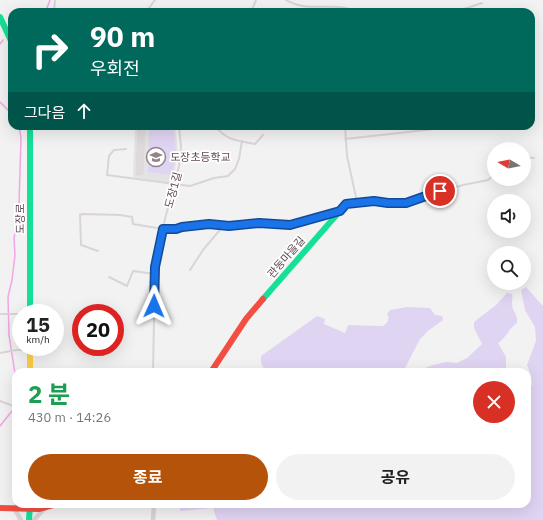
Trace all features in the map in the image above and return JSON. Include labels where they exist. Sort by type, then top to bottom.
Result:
[{"type":"street","points":[[0,17],[8,34]]},
{"type":"street","name":"도장로","points":[[30,130],[30,304]]},
{"type":"street","name":"관동마을길","points":[[214,368],[246,319],[340,211]]},
{"type":"street","points":[[30,356],[30,368]]},
{"type":"street","points":[[0,508],[12,506]]},
{"type":"street","points":[[17,508],[21,520]]},
{"type":"street","points":[[29,520],[30,508]]},
{"type":"street","points":[[34,520],[46,508]]},
{"type":"street","points":[[153,520],[154,508]]},
{"type":"lane","points":[[286,0],[303,7],[331,5],[347,8]]},
{"type":"lane","points":[[466,8],[482,2]]},
{"type":"lane","name":"도장1길","points":[[153,368],[155,274],[163,229],[179,166],[181,148],[179,130]]},
{"type":"lane","points":[[218,130],[221,134],[230,139],[255,144],[263,135]]},
{"type":"lane","points":[[345,130],[347,156],[357,202]]},
{"type":"lane","points":[[345,139],[425,130]]},
{"type":"lane","points":[[126,149],[114,150],[109,156],[107,175],[190,186],[214,178],[228,176],[235,168],[239,159],[242,141]]},
{"type":"lane","name":"관동마을길","points":[[340,211],[346,204],[357,202],[374,201],[406,203],[455,187],[487,180]]},
{"type":"lane","points":[[98,251],[81,245],[80,215],[82,214],[120,215],[132,217],[133,224],[163,229],[176,229],[209,224],[244,225],[259,223],[290,225],[340,211]]},
{"type":"lane","points":[[190,270],[203,250],[224,225]]},
{"type":"lane","points":[[109,277],[127,286],[133,271],[155,274]]},
{"type":"lane","points":[[1,313],[12,314]]},
{"type":"lane","points":[[0,353],[12,351]]},
{"type":"lane","points":[[0,401],[12,405]]},
{"type":"shaded area","name":"도장초등학교","points":[[135,130],[175,130],[178,151],[173,182],[171,183],[133,177]]},
{"type":"shaded area","points":[[149,130],[173,130],[176,152],[172,175],[148,172]]},
{"type":"shaded area","points":[[521,290],[529,290],[543,306],[543,520],[217,520],[213,508],[531,508],[532,385],[531,368],[528,368],[527,365],[536,341],[535,327],[525,310]]},
{"type":"shaded area","points":[[507,293],[512,294],[512,306],[516,315],[517,323],[498,343],[506,357],[506,368],[425,368],[446,362],[457,363],[467,358],[482,344],[474,328],[474,322],[496,305]]},
{"type":"shaded area","points":[[407,307],[430,308],[435,315],[442,316],[443,320],[420,339],[405,368],[264,368],[261,363],[261,356],[317,316],[325,319],[324,324],[345,333],[348,325],[383,326],[388,321],[387,314],[390,310]]},
{"type":"shaded area","points":[[180,508],[213,508],[180,511]]},
{"type":"building","points":[[137,130],[146,130],[144,175],[136,176]]},
{"type":"waterway","points":[[47,8],[50,0]]},
{"type":"waterway","points":[[0,44],[3,40]]},
{"type":"waterway","points":[[0,102],[8,110]]},
{"type":"waterway","points":[[14,368],[9,335],[8,297],[15,255],[14,239],[19,204],[21,138],[20,130]]},
{"type":"waterway","points":[[0,426],[12,411]]},
{"type":"traffic: fast","points":[[0,17],[8,34]]},
{"type":"traffic: fast","points":[[30,130],[30,304]]},
{"type":"traffic: fast","points":[[263,299],[340,211]]},
{"type":"traffic: fast","points":[[29,520],[30,508]]},
{"type":"traffic: slow","points":[[30,356],[30,368]]},
{"type":"traffic: jam","points":[[214,368],[246,319],[263,299]]},
{"type":"traffic: jam","points":[[0,508],[43,508]]},
{"type":"place","name":"도장초등학교","points":[[156,157]]},
{"type":"route","points":[[154,306],[155,267],[163,229],[176,229],[209,224],[229,226],[259,223],[290,225],[340,211],[346,204],[374,201],[406,203],[440,191]]}]
